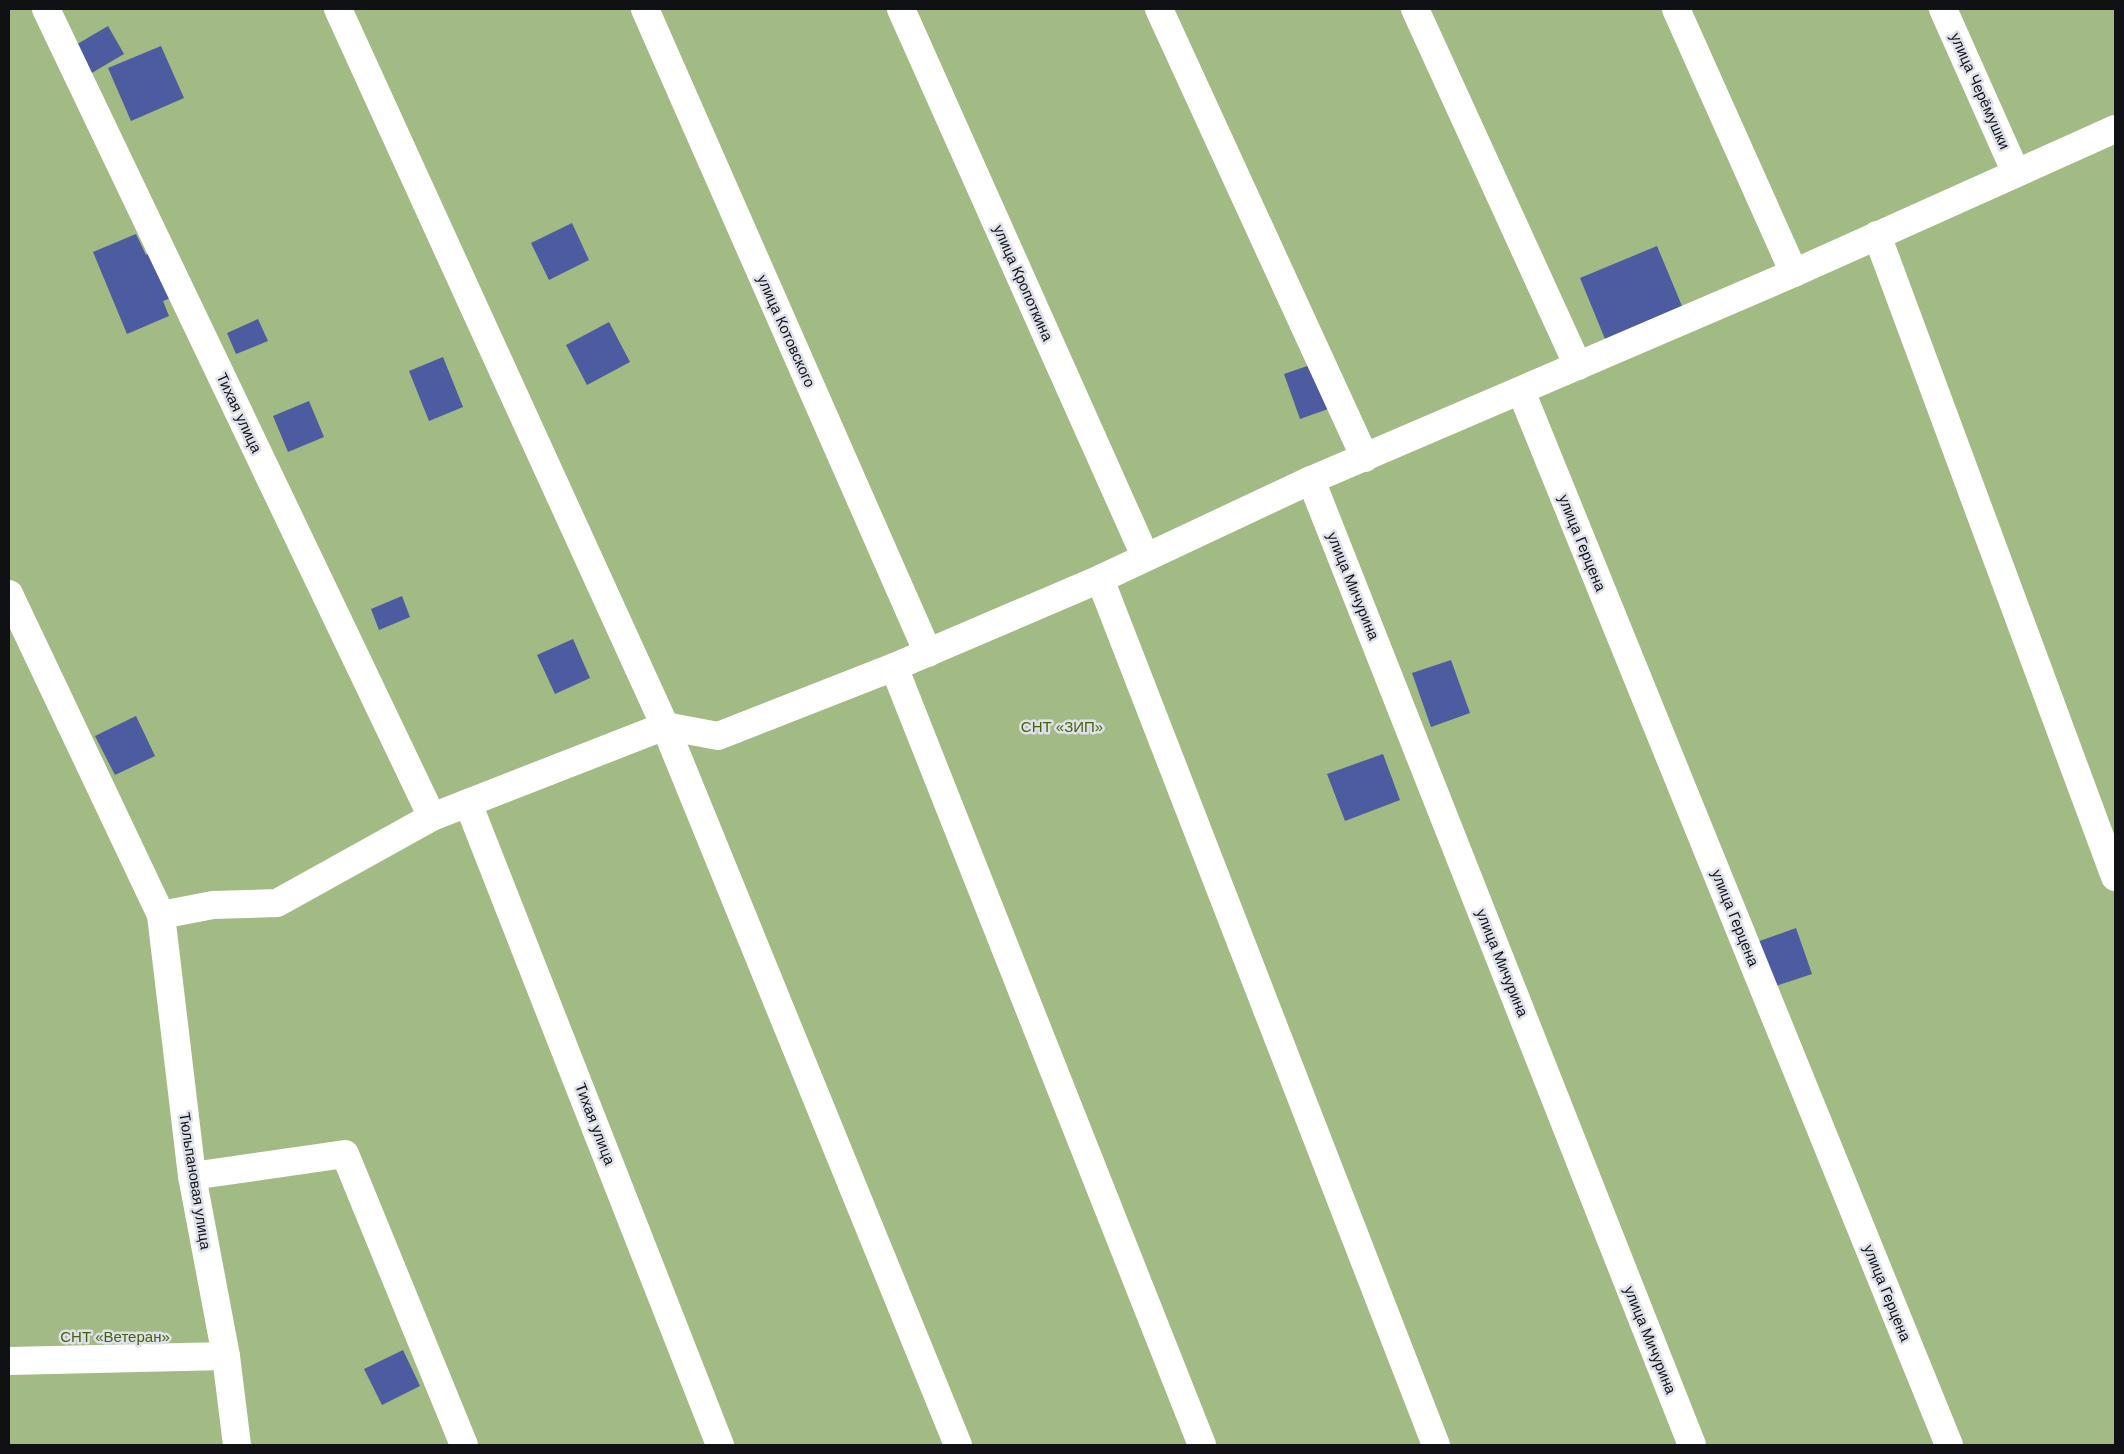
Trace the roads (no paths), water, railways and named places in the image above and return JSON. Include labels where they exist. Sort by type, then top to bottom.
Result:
[{"type":"street","name":"Тихая улица","points":[[46,9],[432,817]]},
{"type":"street","points":[[338,9],[665,726],[958,1445]]},
{"type":"street","name":"улица Котовского","points":[[645,9],[928,653]]},
{"type":"street","name":"улица Кропоткина","points":[[901,9],[1145,556]]},
{"type":"street","points":[[1159,9],[1365,458]]},
{"type":"street","points":[[1415,9],[1578,366]]},
{"type":"street","points":[[1676,9],[1794,273]]},
{"type":"street","name":"улица Черёмушки","points":[[1943,9],[2016,173]]},
{"type":"street","points":[[161,915],[213,905],[277,903],[432,817],[665,726],[718,736],[894,667],[1100,578],[1312,480],[1794,273],[2115,129]]},
{"type":"street","points":[[1877,235],[2115,877]]},
{"type":"street","name":"улица Герцена","points":[[1521,391],[1949,1445]]},
{"type":"street","name":"улица Мичурина","points":[[1312,480],[1692,1445]]},
{"type":"street","points":[[1100,578],[1436,1445]]},
{"type":"street","name":"Тюльпановая улица","points":[[9,594],[161,915],[192,1176],[226,1356],[238,1445]]},
{"type":"street","points":[[894,667],[1202,1445]]},
{"type":"street","name":"Тихая улица","points":[[468,803],[720,1445]]},
{"type":"street","points":[[192,1176],[344,1154],[464,1445]]},
{"type":"street","points":[[9,1361],[226,1356]]},
{"type":"park label","name":"СНТ «ЗИП»","points":[[1062,727]]},
{"type":"park label","name":"СНТ «Ветеран»","points":[[115,1337]]}]
